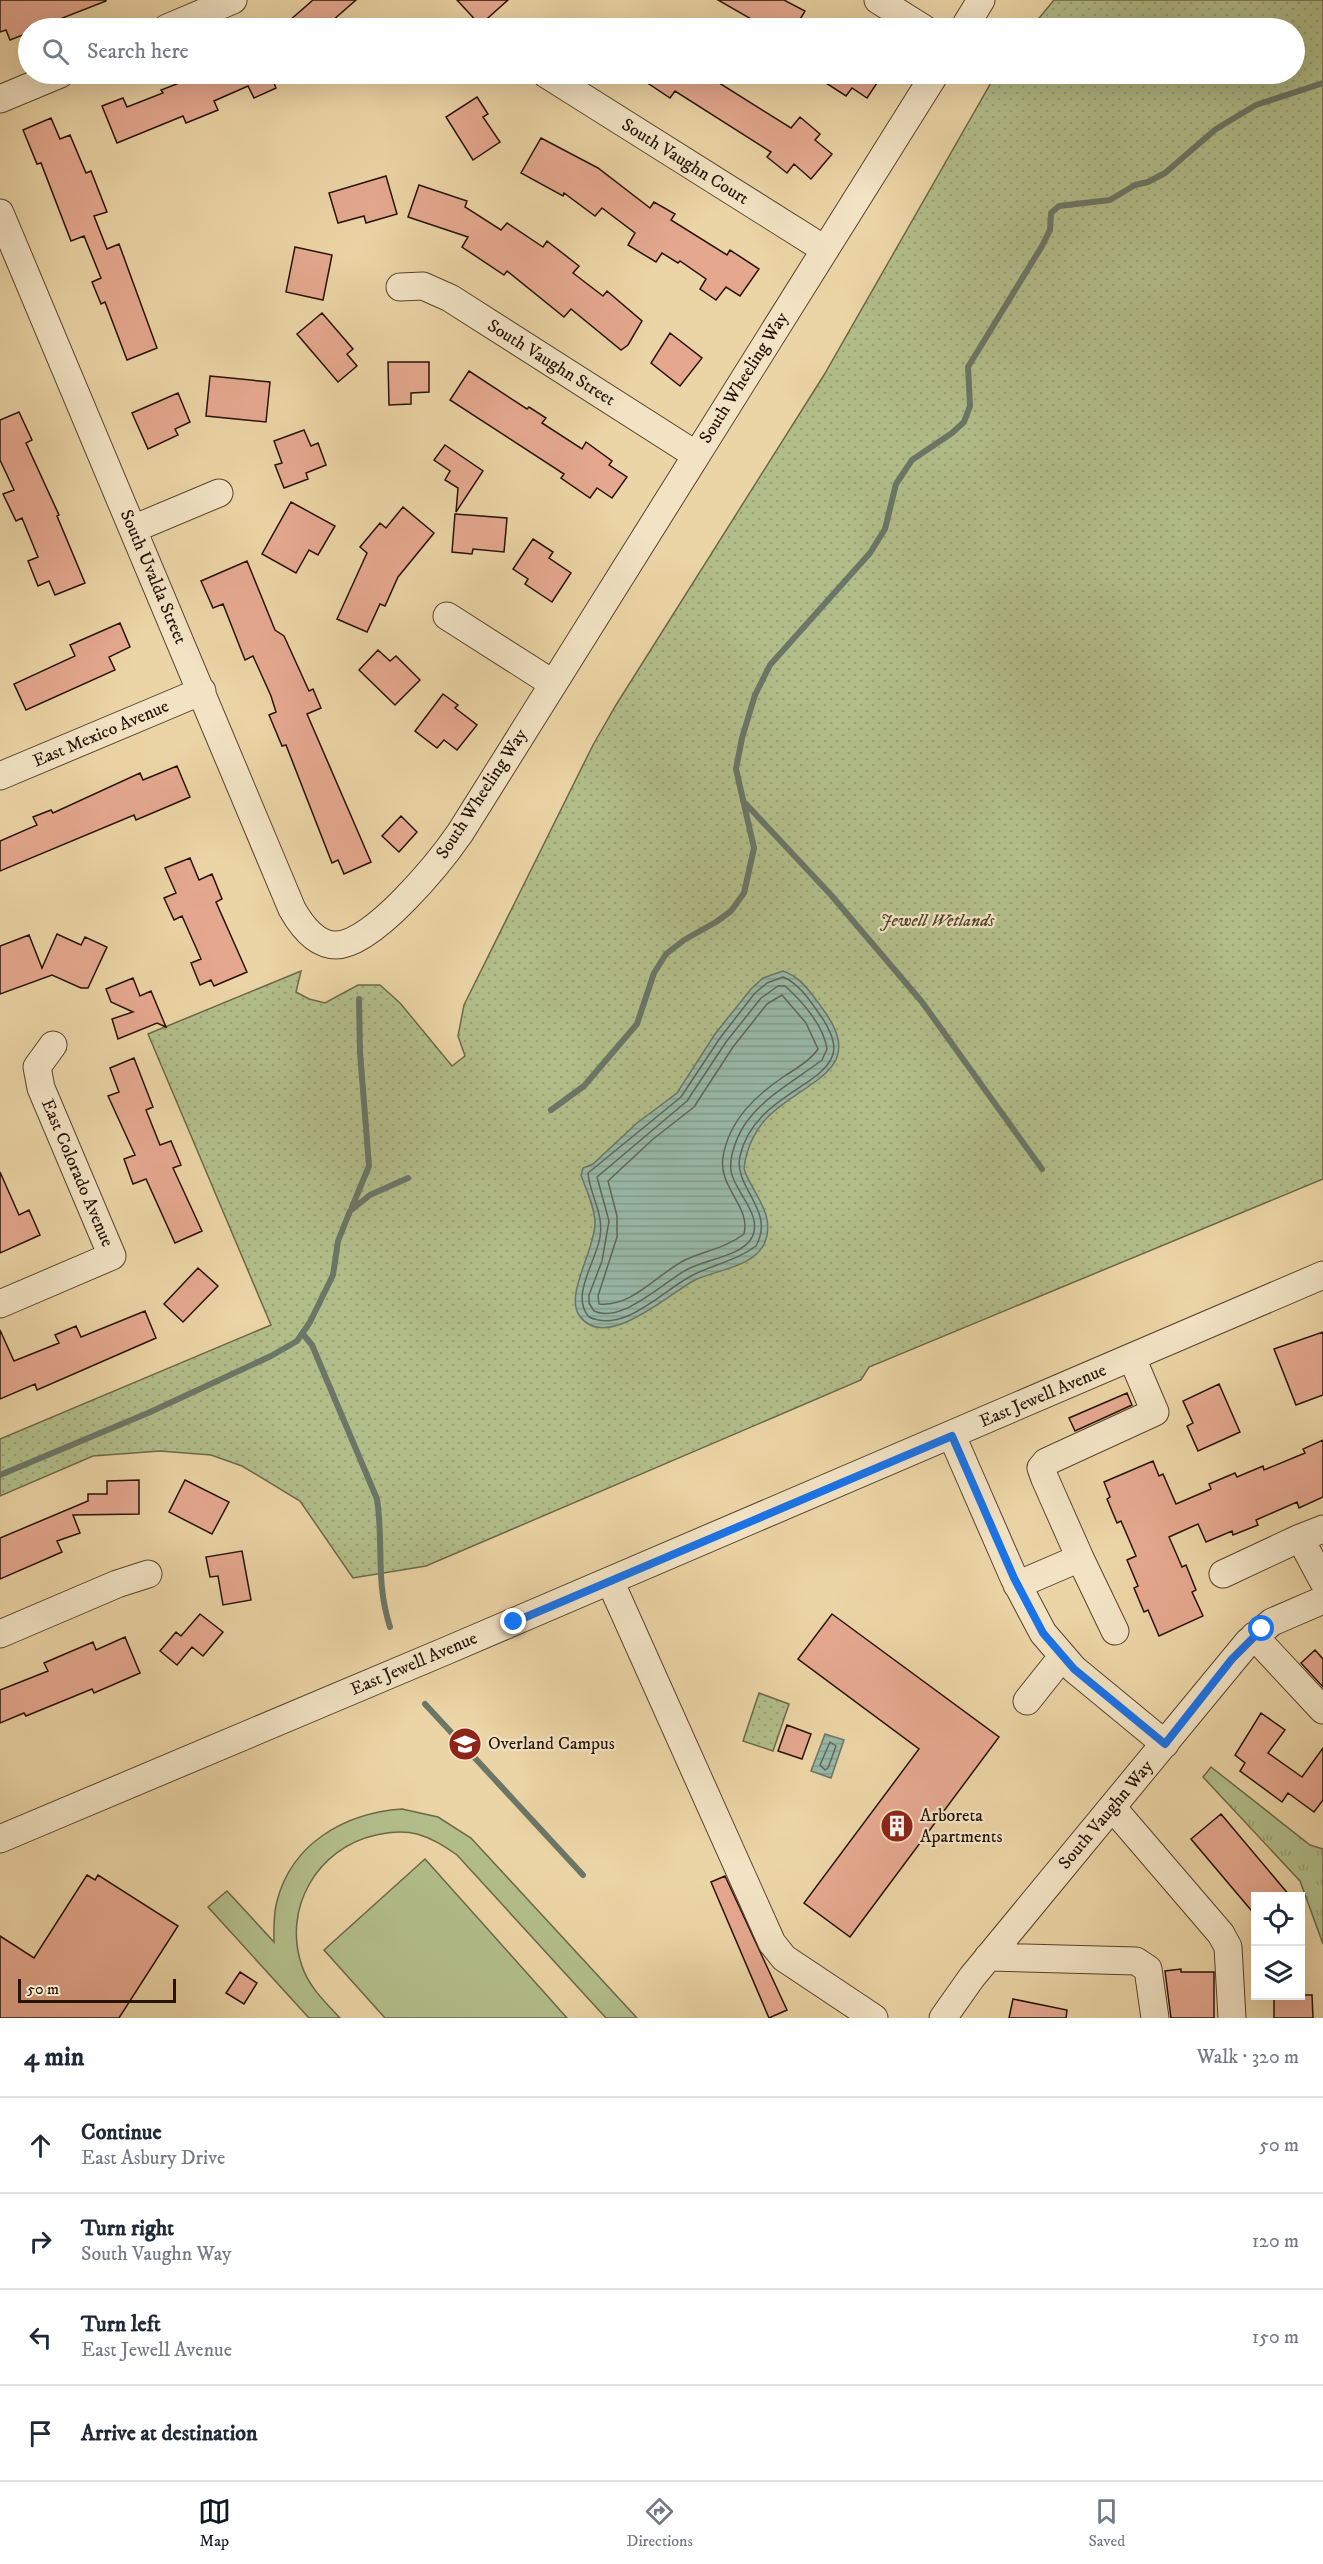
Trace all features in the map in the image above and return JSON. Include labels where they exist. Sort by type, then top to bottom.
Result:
[{"type":"street","points":[[191,18],[233,0]]},
{"type":"street","points":[[878,0],[907,18]]},
{"type":"street","points":[[970,18],[981,0]]},
{"type":"street","points":[[0,99],[36,84]]},
{"type":"street","name":"South Vaughn Court","points":[[562,84],[824,249]]},
{"type":"street","name":"South Wheeling Way","points":[[314,936],[326,943],[337,945],[349,942],[382,921],[420,884],[460,833],[929,84]]},
{"type":"street","name":"South Uvalda Street","points":[[0,213],[292,909],[314,936]]},
{"type":"street","name":"South Vaughn Street","points":[[400,287],[423,286],[450,298],[696,455]]},
{"type":"street","points":[[133,529],[219,493]]},
{"type":"street","points":[[447,616],[552,683]]},
{"type":"street","name":"East Mexico Avenue","points":[[0,776],[202,691]]},
{"type":"street","name":"East Colorado Avenue","points":[[0,1304],[112,1256],[41,1088],[37,1067],[53,1046]]},
{"type":"street","name":"East Jewell Avenue","points":[[0,1839],[952,1436],[1323,1275]]},
{"type":"street","points":[[1114,1631],[1041,1468],[1059,1454],[1155,1412],[1132,1358]]},
{"type":"street","name":"South Vaughn Way","points":[[944,2018],[988,1957],[1165,1744],[1095,1688],[1062,1657],[1043,1633],[1017,1584],[952,1436]]},
{"type":"street","points":[[1223,1574],[1312,1534],[1323,1581]]},
{"type":"street","points":[[1017,1584],[1080,1558]]},
{"type":"street","points":[[0,1634],[117,1584],[148,1574]]},
{"type":"street","points":[[610,1581],[772,1943],[784,1958],[874,2018]]},
{"type":"street","points":[[1165,1744],[1232,1659],[1254,1635],[1285,1615],[1323,1600]]},
{"type":"street","points":[[1254,1635],[1323,1710]]},
{"type":"street","points":[[1027,1701],[1062,1657]]},
{"type":"street","points":[[1112,1807],[1221,1934],[1228,1947],[1232,2018]]},
{"type":"street","points":[[988,1957],[1136,1961],[1148,1969],[1155,2018]]},
{"type":"green space","name":"Jewell Wetlands","points":[[1054,0],[1323,0],[1323,1179],[869,1367],[861,1380],[426,1566],[353,1578],[300,1501],[242,1466],[211,1455],[160,1451],[93,1456],[0,1496],[0,1439],[271,1325],[148,1034],[301,971],[296,992],[309,999],[325,1003],[358,985],[380,985],[400,1003],[452,1066],[465,1056],[458,1036],[464,1005],[593,745],[824,375],[990,84],[1305,84],[1305,18],[1039,18]]},
{"type":"green space","points":[[759,1693],[789,1704],[773,1751],[743,1741]]},
{"type":"green space","points":[[1211,1767],[1310,1845],[1323,1849],[1323,1944],[1300,1881],[1203,1777]]},
{"type":"green space","points":[[402,1809],[438,1817],[471,1838],[637,2018],[606,2018],[457,1855],[428,1838],[412,1833],[391,1832],[355,1842],[337,1853],[321,1867],[309,1884],[301,1903],[297,1923],[297,1945],[302,1966],[309,1981],[340,2018],[309,2018],[208,1907],[227,1891],[274,1942],[276,1906],[284,1881],[308,1847],[341,1825],[361,1817]]},
{"type":"green space","points":[[425,1859],[567,2018],[385,2018],[324,1950]]},
{"type":"water","points":[[783,971],[800,981],[814,997],[835,1028],[839,1045],[836,1059],[828,1070],[817,1081],[772,1113],[757,1131],[750,1146],[744,1169],[765,1213],[768,1232],[765,1242],[753,1257],[734,1267],[695,1280],[638,1317],[605,1328],[590,1325],[579,1315],[576,1306],[578,1284],[591,1246],[595,1223],[592,1205],[581,1175],[583,1168],[593,1164],[637,1123],[677,1093],[715,1034],[751,989],[763,978]]},
{"type":"water","points":[[825,1734],[844,1740],[831,1778],[811,1771]]},
{"type":"building","points":[[0,0],[106,0],[63,18],[18,18],[18,37],[10,40],[6,30],[0,32]]},
{"type":"building","points":[[313,0],[356,0],[335,18],[292,18]]},
{"type":"building","points":[[457,0],[508,0],[488,18],[474,18]]},
{"type":"building","points":[[718,0],[784,0],[805,11],[801,18],[750,18]]},
{"type":"building","points":[[176,84],[274,84],[276,88],[254,98],[248,86],[214,101],[218,110],[186,123],[183,116],[117,143],[102,106],[123,98],[127,107],[163,93],[161,90]]},
{"type":"building","points":[[649,84],[721,84],[791,128],[800,117],[820,134],[815,140],[832,154],[811,179],[794,164],[787,173],[767,157],[771,152],[675,91],[670,98]]},
{"type":"building","points":[[827,84],[876,84],[867,98],[852,88],[846,96]]},
{"type":"building","points":[[477,97],[488,114],[483,117],[500,142],[473,160],[446,117]]},
{"type":"building","points":[[51,118],[60,139],[70,135],[86,173],[91,171],[107,212],[94,216],[107,249],[119,244],[157,348],[127,360],[105,302],[101,304],[92,282],[101,278],[84,236],[71,241],[41,163],[37,164],[23,130]]},
{"type":"building","points":[[541,138],[598,168],[650,208],[654,202],[675,214],[671,220],[727,255],[730,250],[759,269],[740,296],[726,287],[716,300],[700,289],[706,279],[680,261],[678,263],[662,253],[656,262],[628,245],[635,233],[602,208],[595,216],[564,193],[563,196],[521,173]]},
{"type":"building","points":[[386,176],[397,214],[366,223],[364,216],[338,223],[329,193]]},
{"type":"building","points":[[419,185],[467,201],[465,207],[501,230],[507,223],[543,247],[547,241],[579,266],[573,273],[603,296],[607,291],[642,321],[628,345],[621,350],[571,309],[564,317],[507,271],[504,275],[462,247],[468,237],[408,217]]},
{"type":"building","points":[[295,247],[332,255],[323,300],[286,292]]},
{"type":"building","points":[[322,313],[353,349],[347,354],[357,366],[338,382],[297,334]]},
{"type":"building","points":[[670,333],[702,358],[680,386],[651,363]]},
{"type":"building","points":[[388,362],[429,362],[429,392],[411,393],[411,404],[389,405]]},
{"type":"building","points":[[469,371],[527,409],[529,407],[546,418],[542,423],[582,449],[586,442],[612,461],[609,465],[627,477],[612,498],[597,488],[590,498],[561,478],[564,474],[450,400]]},
{"type":"building","points":[[210,376],[270,382],[266,422],[206,416]]},
{"type":"building","points":[[178,393],[190,422],[175,429],[178,435],[148,449],[132,413]]},
{"type":"building","points":[[19,412],[32,440],[26,443],[59,515],[57,516],[85,583],[55,595],[49,581],[38,586],[28,561],[38,557],[22,518],[16,521],[3,494],[14,490],[0,460],[0,420]]},
{"type":"building","points":[[304,430],[311,446],[318,443],[326,465],[306,473],[308,479],[284,488],[275,465],[282,463],[274,441]]},
{"type":"building","points":[[445,445],[483,471],[456,512],[458,488],[445,480],[450,471],[434,460]]},
{"type":"building","points":[[291,502],[335,526],[318,555],[309,550],[296,573],[262,554]]},
{"type":"building","points":[[403,507],[434,533],[398,577],[385,606],[380,604],[367,632],[337,619],[367,553],[360,547],[380,523],[386,528]]},
{"type":"building","points":[[455,514],[507,518],[504,552],[473,549],[472,554],[452,552]]},
{"type":"building","points":[[533,539],[553,552],[549,558],[571,573],[552,602],[525,584],[528,579],[513,569]]},
{"type":"building","points":[[247,561],[275,630],[284,636],[309,691],[313,689],[321,708],[307,714],[371,862],[344,874],[338,860],[332,863],[286,745],[282,746],[269,715],[276,712],[253,656],[245,660],[223,604],[213,608],[201,581]]},
{"type":"building","points":[[120,623],[130,647],[109,657],[115,670],[26,710],[14,684],[75,656],[70,645]]},
{"type":"building","points":[[378,650],[390,661],[396,656],[420,680],[395,705],[359,670]]},
{"type":"building","points":[[443,694],[458,705],[455,708],[477,725],[457,750],[444,740],[437,748],[415,731]]},
{"type":"building","points":[[177,766],[190,797],[136,820],[134,815],[0,871],[0,841],[37,825],[33,817],[51,810],[53,813],[140,773],[143,780]]},
{"type":"building","points":[[401,816],[417,832],[399,852],[382,836]]},
{"type":"building","points":[[190,858],[199,880],[212,874],[222,899],[216,902],[247,972],[214,986],[211,980],[200,985],[191,963],[201,959],[182,916],[174,920],[164,898],[176,893],[165,868]]},
{"type":"building","points":[[57,934],[81,945],[85,937],[107,947],[88,988],[81,988],[52,975],[0,994],[0,946],[29,935],[42,968]]},
{"type":"building","points":[[133,978],[140,996],[151,991],[166,1027],[157,1023],[118,1039],[112,1019],[133,1012],[111,1002],[106,989]]},
{"type":"building","points":[[134,1058],[153,1107],[146,1110],[160,1145],[171,1141],[181,1165],[173,1168],[202,1231],[175,1243],[146,1179],[133,1184],[124,1159],[135,1155],[108,1096],[119,1092],[110,1068]]},
{"type":"building","points":[[0,1172],[19,1215],[29,1210],[40,1235],[0,1253]]},
{"type":"building","points":[[198,1268],[218,1286],[183,1322],[164,1304]]},
{"type":"building","points":[[145,1311],[156,1338],[37,1390],[35,1384],[0,1399],[0,1330],[14,1361],[59,1343],[55,1335],[76,1326],[81,1337]]},
{"type":"building","points":[[1323,1332],[1323,1395],[1296,1405],[1274,1349]]},
{"type":"building","points":[[1219,1384],[1240,1432],[1198,1451],[1187,1426],[1193,1423],[1183,1401]]},
{"type":"building","points":[[1127,1393],[1132,1405],[1075,1431],[1069,1418]]},
{"type":"building","points":[[1323,1440],[1323,1497],[1299,1508],[1297,1502],[1256,1520],[1258,1525],[1233,1535],[1232,1531],[1206,1542],[1198,1524],[1169,1537],[1182,1567],[1186,1565],[1196,1590],[1192,1592],[1203,1616],[1159,1636],[1148,1610],[1144,1612],[1134,1588],[1138,1586],[1127,1560],[1136,1556],[1121,1521],[1117,1523],[1107,1499],[1110,1497],[1104,1482],[1153,1461],[1159,1476],[1163,1474],[1176,1504],[1211,1489],[1209,1484],[1235,1473],[1237,1477],[1263,1466],[1264,1470],[1305,1453],[1303,1449]]},
{"type":"building","points":[[139,1480],[139,1514],[73,1515],[80,1533],[57,1541],[62,1552],[0,1579],[0,1538],[88,1501],[88,1494],[107,1494],[107,1481]]},
{"type":"building","points":[[185,1480],[229,1502],[212,1534],[169,1512]]},
{"type":"building","points":[[242,1551],[251,1600],[223,1605],[218,1576],[210,1577],[206,1557]]},
{"type":"building","points":[[200,1614],[223,1632],[203,1656],[192,1647],[177,1665],[160,1651],[176,1632],[181,1636]]},
{"type":"building","name":"Arboreta Apartments","points":[[832,1614],[999,1737],[850,1937],[804,1903],[919,1749],[798,1659]]},
{"type":"building","points":[[125,1637],[140,1673],[94,1693],[92,1689],[26,1716],[24,1713],[0,1723],[0,1690],[48,1671],[44,1663],[93,1642],[96,1650]]},
{"type":"building","points":[[1315,1650],[1323,1659],[1323,1687],[1301,1663]]},
{"type":"building","points":[[1261,1713],[1285,1730],[1268,1753],[1302,1777],[1323,1748],[1323,1800],[1314,1812],[1288,1793],[1282,1802],[1240,1771],[1245,1763],[1235,1755]]},
{"type":"building","points":[[787,1725],[811,1734],[802,1759],[778,1751]]},
{"type":"building","points":[[1221,1814],[1287,1892],[1251,1892],[1251,1910],[1191,1839]]},
{"type":"building","points":[[87,1875],[95,1880],[98,1875],[178,1926],[119,2018],[0,2018],[0,1936],[34,1958]]},
{"type":"building","points":[[725,1876],[787,2010],[769,2018],[711,1882]]},
{"type":"building","points":[[1181,1969],[1181,1972],[1214,1972],[1214,2018],[1171,2018],[1165,1971]]},
{"type":"building","points":[[240,1972],[257,1983],[244,2004],[226,1993]]},
{"type":"building","points":[[1305,1995],[1312,1995],[1313,2018],[1274,2018],[1274,2000],[1305,2000]]},
{"type":"building","points":[[1013,1999],[1067,2010],[1066,2018],[1009,2018]]},
{"type":"waterway","points":[[551,1110],[584,1086],[637,1024],[654,973],[666,954],[731,911],[744,893],[754,848],[736,769],[742,738],[755,695],[770,665],[870,553],[885,529],[896,484],[912,460],[952,433],[964,422],[970,406],[968,367],[1042,246],[1050,230],[1051,213],[1059,206],[1110,200],[1135,185],[1148,182],[1165,173],[1216,129],[1256,105],[1323,83]]},
{"type":"waterway","points":[[746,804],[831,895],[922,1002],[1042,1169]]},
{"type":"waterway","points":[[352,1207],[369,1166],[360,1052],[359,999]]},
{"type":"waterway","points":[[0,1475],[148,1413],[271,1356],[297,1341],[310,1322],[333,1275],[338,1241],[350,1211],[370,1195],[408,1178]]},
{"type":"waterway","points":[[303,1334],[312,1345],[377,1499],[381,1578],[385,1610],[390,1627]]},
{"type":"waterway","points":[[425,1704],[583,1875]]},
{"type":"place","name":"Overland Campus","points":[[465,1744]]},
{"type":"place","name":"Arboreta Apartments","points":[[897,1826]]},
{"type":"route","points":[[514,1622],[952,1436],[1014,1578],[1043,1633],[1074,1669],[1165,1744],[1232,1659],[1262,1629]]}]
